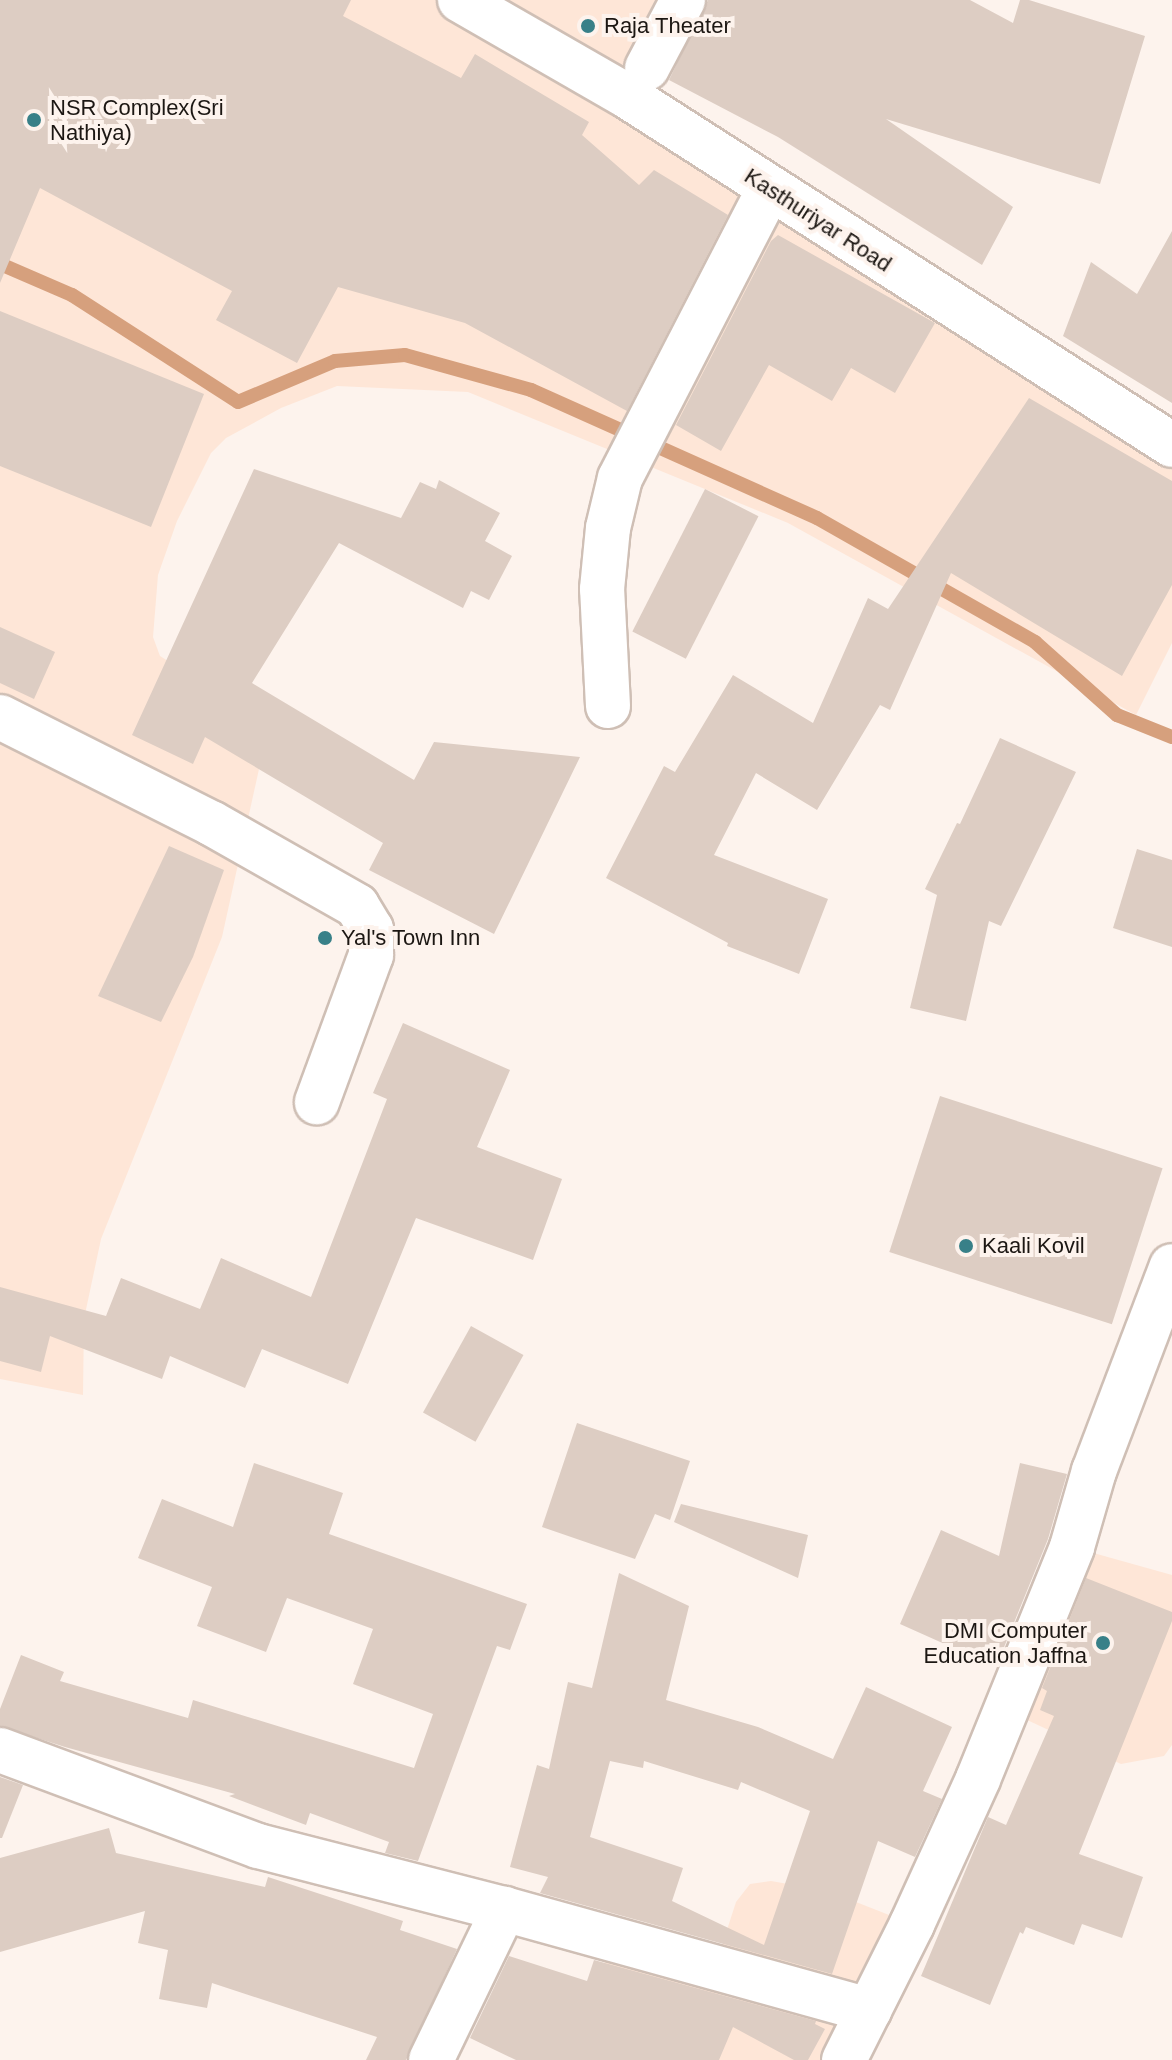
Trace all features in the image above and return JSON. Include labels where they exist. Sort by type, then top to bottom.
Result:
[{"type":"street","name":"Kasthuriyar Road","points":[[460,0],[627,96],[1172,445]]},
{"type":"street","points":[[647,68],[683,0]]},
{"type":"street","points":[[608,706],[602,589],[608,528],[620,478],[770,188]]},
{"type":"street","points":[[0,717],[211,823],[357,906],[371,929],[371,955],[317,1102]]},
{"type":"street","points":[[844,2060],[978,1779],[1067,1561],[1094,1471],[1172,1266]]},
{"type":"street","points":[[0,1750],[258,1846],[504,1909],[869,2010]]},
{"type":"street","points":[[431,2060],[504,1909]]},
{"type":"shaded area","points":[[0,0],[683,0],[627,95],[1172,445],[1172,643],[1136,715],[788,523],[468,392],[337,386],[281,408],[226,438],[211,453],[177,521],[158,575],[153,637],[160,656],[225,697],[259,769],[222,937],[101,1239],[84,1319],[83,1395],[0,1379]]},
{"type":"shaded area","name":"DMI Computer Education Jaffna","points":[[1072,1547],[1172,1575],[1172,1745],[1164,1756],[1121,1764],[1006,1710]]},
{"type":"shaded area","points":[[771,1881],[828,1891],[912,1924],[844,2060],[556,2060],[615,1942],[715,1967],[736,1902],[750,1884]]},
{"type":"building","points":[[0,0],[351,0],[343,16],[461,78],[475,54],[589,122],[582,135],[639,185],[654,170],[728,215],[627,411],[465,323],[338,287],[297,363],[216,320],[232,291],[40,188],[0,283]]},
{"type":"building","points":[[708,0],[970,0],[1013,23],[1020,0],[1029,0],[1145,36],[1100,184],[886,119],[1013,207],[982,265],[778,137],[669,80]]},
{"type":"building","points":[[1172,231],[1172,403],[1063,336],[1091,262],[1137,294]]},
{"type":"building","points":[[778,235],[935,323],[895,393],[851,368],[832,401],[769,365],[721,451],[676,425],[771,241]]},
{"type":"building","points":[[0,311],[204,394],[151,527],[0,466]]},
{"type":"building","points":[[1029,398],[1172,481],[1172,585],[1122,676],[951,573],[890,710],[880,705],[817,810],[756,773],[714,855],[828,899],[799,974],[727,946],[728,943],[606,878],[664,766],[675,772],[733,675],[813,723],[868,598],[888,609]]},
{"type":"building","points":[[254,469],[401,518],[420,482],[436,489],[439,480],[500,513],[485,541],[512,556],[489,600],[471,591],[463,608],[339,543],[252,683],[414,780],[434,742],[580,757],[494,934],[369,870],[383,843],[205,737],[193,764],[132,735]]},
{"type":"building","points":[[705,489],[758,516],[686,659],[632,632]]},
{"type":"building","points":[[0,627],[55,652],[34,699],[0,683]]},
{"type":"building","points":[[1000,738],[1076,772],[1001,926],[989,921],[966,1021],[910,1008],[937,895],[925,889],[957,823],[960,824]]},
{"type":"building","points":[[169,846],[224,870],[193,957],[161,1022],[98,996]]},
{"type":"building","points":[[1137,849],[1172,860],[1172,947],[1113,928]]},
{"type":"building","points":[[403,1023],[510,1070],[477,1147],[562,1179],[533,1260],[416,1218],[348,1384],[262,1349],[245,1388],[170,1356],[162,1379],[50,1336],[41,1372],[0,1361],[0,1287],[106,1316],[121,1278],[200,1309],[221,1258],[311,1297],[387,1099],[373,1093]]},
{"type":"building","points":[[940,1096],[1163,1168],[1112,1324],[889,1252]]},
{"type":"building","points":[[471,1326],[523,1355],[475,1442],[423,1413]]},
{"type":"building","points":[[577,1423],[690,1461],[670,1520],[655,1514],[635,1559],[542,1527]]},
{"type":"building","points":[[254,1463],[343,1493],[329,1534],[527,1604],[510,1650],[497,1646],[418,1861],[385,1853],[389,1842],[310,1813],[306,1825],[229,1796],[235,1794],[0,1726],[0,1709],[21,1655],[64,1672],[60,1681],[188,1718],[193,1700],[414,1768],[433,1714],[353,1684],[373,1629],[287,1598],[266,1652],[197,1626],[212,1587],[138,1558],[162,1499],[233,1527]]},
{"type":"building","points":[[1020,1463],[1067,1474],[1048,1539],[996,1667],[900,1624],[941,1530],[999,1556]]},
{"type":"building","points":[[681,1504],[808,1535],[798,1578],[674,1522]]},
{"type":"building","points":[[619,1573],[689,1606],[666,1700],[758,1727],[833,1759],[866,1687],[952,1727],[923,1791],[942,1799],[915,1857],[878,1841],[832,1974],[540,1893],[548,1877],[510,1867],[537,1765],[549,1769],[568,1682],[592,1688]],"holes":[[[610,1761],[643,1768],[644,1761],[738,1790],[741,1782],[810,1811],[764,1945],[672,1901],[683,1868],[590,1837]]]},
{"type":"building","points":[[1086,1578],[1172,1612],[1172,1621],[1079,1854],[1143,1877],[1122,1938],[1082,1924],[1074,1945],[1026,1927],[1023,1934],[1020,1932],[990,2005],[921,1976],[988,1817],[1006,1825],[1054,1716],[1040,1710],[1047,1691],[1042,1688]]},
{"type":"building","points":[[0,1777],[23,1785],[2,1838],[0,1838]]},
{"type":"building","points":[[109,1828],[116,1853],[265,1887],[268,1877],[403,1921],[400,1930],[457,1949],[406,2060],[366,2060],[377,2037],[212,1983],[207,2008],[159,1999],[168,1950],[138,1943],[145,1911],[0,1952],[0,1858]]},
{"type":"building","points":[[509,1956],[587,1981],[594,1960],[816,2021],[815,2024],[825,2029],[808,2060],[794,2060],[733,2027],[719,2060],[516,2060],[470,2038]]},
{"type":"waterway","points":[[0,264],[72,295],[238,402],[335,361],[405,355],[531,390],[817,518],[1035,642],[1117,715],[1172,737]]},
{"type":"place","name":"Raja Theater","points":[[588,26]]},
{"type":"place","name":"NSR Complex(Sri Nathiya)","points":[[34,120]]},
{"type":"place","name":"Yal's Town Inn","points":[[325,938]]},
{"type":"place","name":"Kaali Kovil","points":[[966,1246]]},
{"type":"place","name":"DMI Computer Education Jaffna","points":[[1103,1643]]}]
